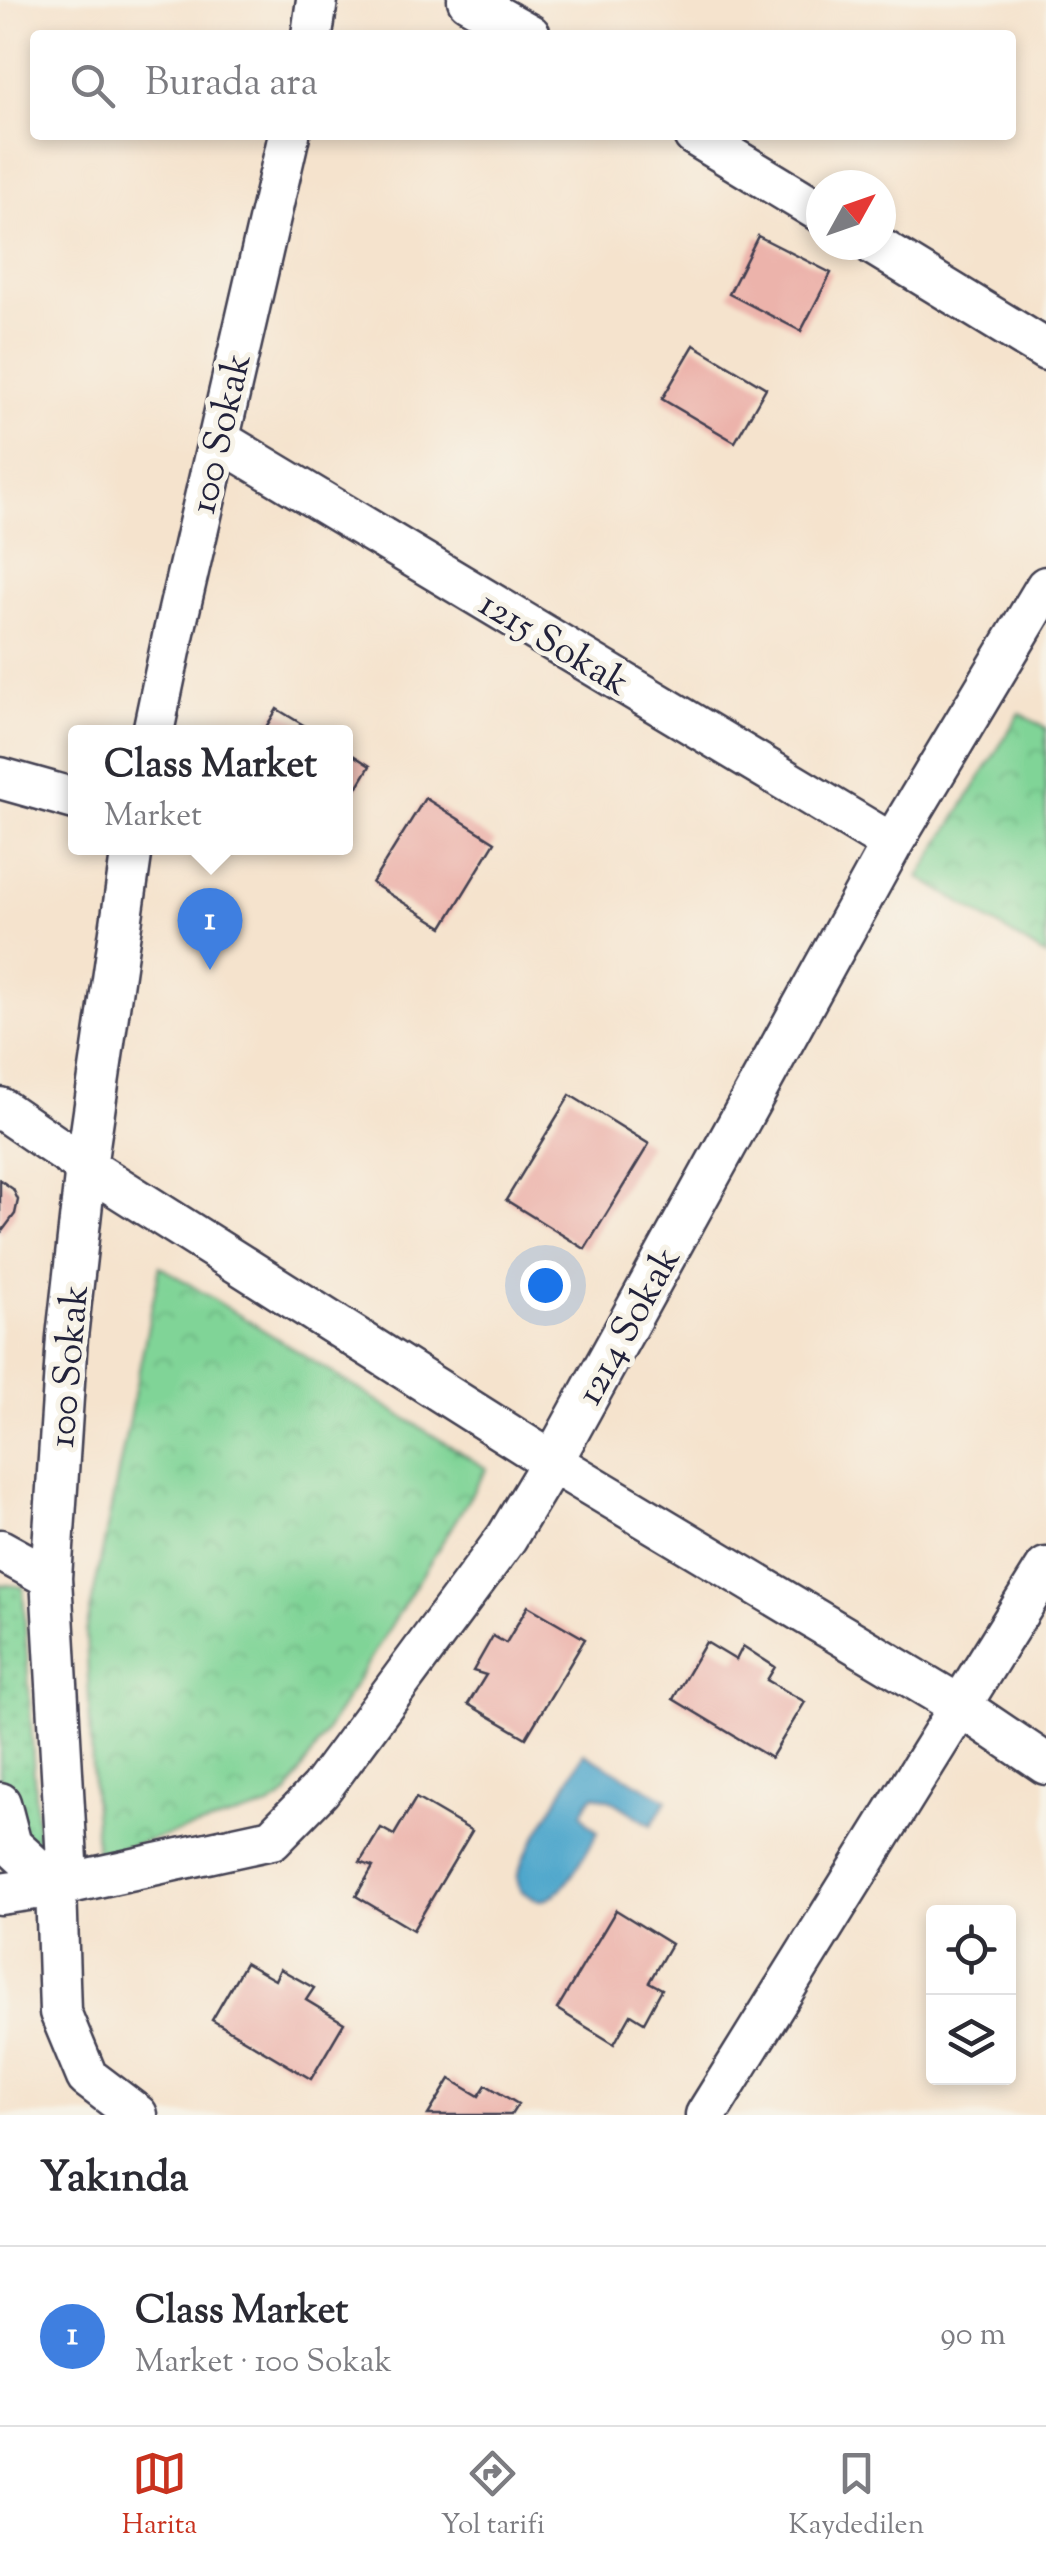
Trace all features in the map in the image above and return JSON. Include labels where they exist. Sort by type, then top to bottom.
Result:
[{"type":"street","points":[[313,30],[317,0]]},
{"type":"street","points":[[468,0],[521,30]]},
{"type":"street","name":"100 Sokak","points":[[154,725],[288,140]]},
{"type":"street","points":[[702,140],[806,203]]},
{"type":"street","points":[[896,258],[1046,350]]},
{"type":"street","name":"1215 Sokak","points":[[219,440],[892,844]]},
{"type":"street","name":"1214 Sokak","points":[[0,1894],[56,1886],[272,1839],[320,1790],[507,1537],[892,844],[1046,587]]},
{"type":"street","points":[[0,778],[68,797]]},
{"type":"street","name":"100 Sokak","points":[[83,2096],[60,2012],[56,1886],[67,1860],[52,1578],[67,1337],[86,1166],[131,855]]},
{"type":"street","points":[[0,1108],[552,1462],[960,1706],[1046,1764]]},
{"type":"street","points":[[0,1550],[52,1578]]},
{"type":"street","points":[[706,2115],[1046,1568]]},
{"type":"street","points":[[0,1802],[11,1845],[56,1886]]},
{"type":"street","points":[[83,2096],[136,2115]]},
{"type":"green space","points":[[1020,713],[1046,729],[1046,956],[919,877]]},
{"type":"green space","points":[[160,1266],[487,1469],[287,1795],[269,1807],[96,1855],[86,1632]]},
{"type":"green space","points":[[0,1584],[23,1587],[38,1845],[5,1870],[0,1846]]},
{"type":"water","points":[[584,1753],[667,1800],[651,1825],[611,1800],[595,1795],[582,1813],[598,1832],[558,1891],[536,1899],[520,1890],[517,1878],[523,1859]]},
{"type":"building","points":[[758,236],[831,273],[801,331],[729,294]]},
{"type":"building","points":[[694,345],[766,388],[735,442],[662,399]]},
{"type":"building","points":[[277,709],[303,725],[267,725]]},
{"type":"building","points":[[353,755],[370,766],[353,795]]},
{"type":"building","points":[[425,798],[495,842],[443,927],[372,883]]},
{"type":"building","points":[[570,1095],[649,1144],[585,1249],[506,1200]]},
{"type":"building","points":[[0,1180],[13,1189],[18,1200],[15,1214],[0,1234]]},
{"type":"building","points":[[528,1606],[585,1639],[526,1738],[468,1704],[486,1675],[473,1671],[493,1636],[506,1643]]},
{"type":"building","points":[[706,1642],[736,1660],[743,1646],[775,1667],[767,1680],[805,1702],[771,1758],[673,1699]]},
{"type":"building","points":[[416,1798],[472,1831],[413,1930],[356,1896],[373,1867],[360,1862],[381,1828],[394,1835]]},
{"type":"building","points":[[616,1910],[671,1944],[649,1982],[662,1989],[644,2022],[631,2014],[614,2044],[557,2009]]},
{"type":"building","points":[[245,1963],[275,1980],[280,1969],[314,1988],[306,2000],[344,2023],[311,2079],[212,2020]]},
{"type":"building","points":[[450,2079],[479,2096],[486,2085],[518,2104],[511,2115],[428,2115]]},
{"type":"place","name":"Class Market","points":[[210,970]]}]
